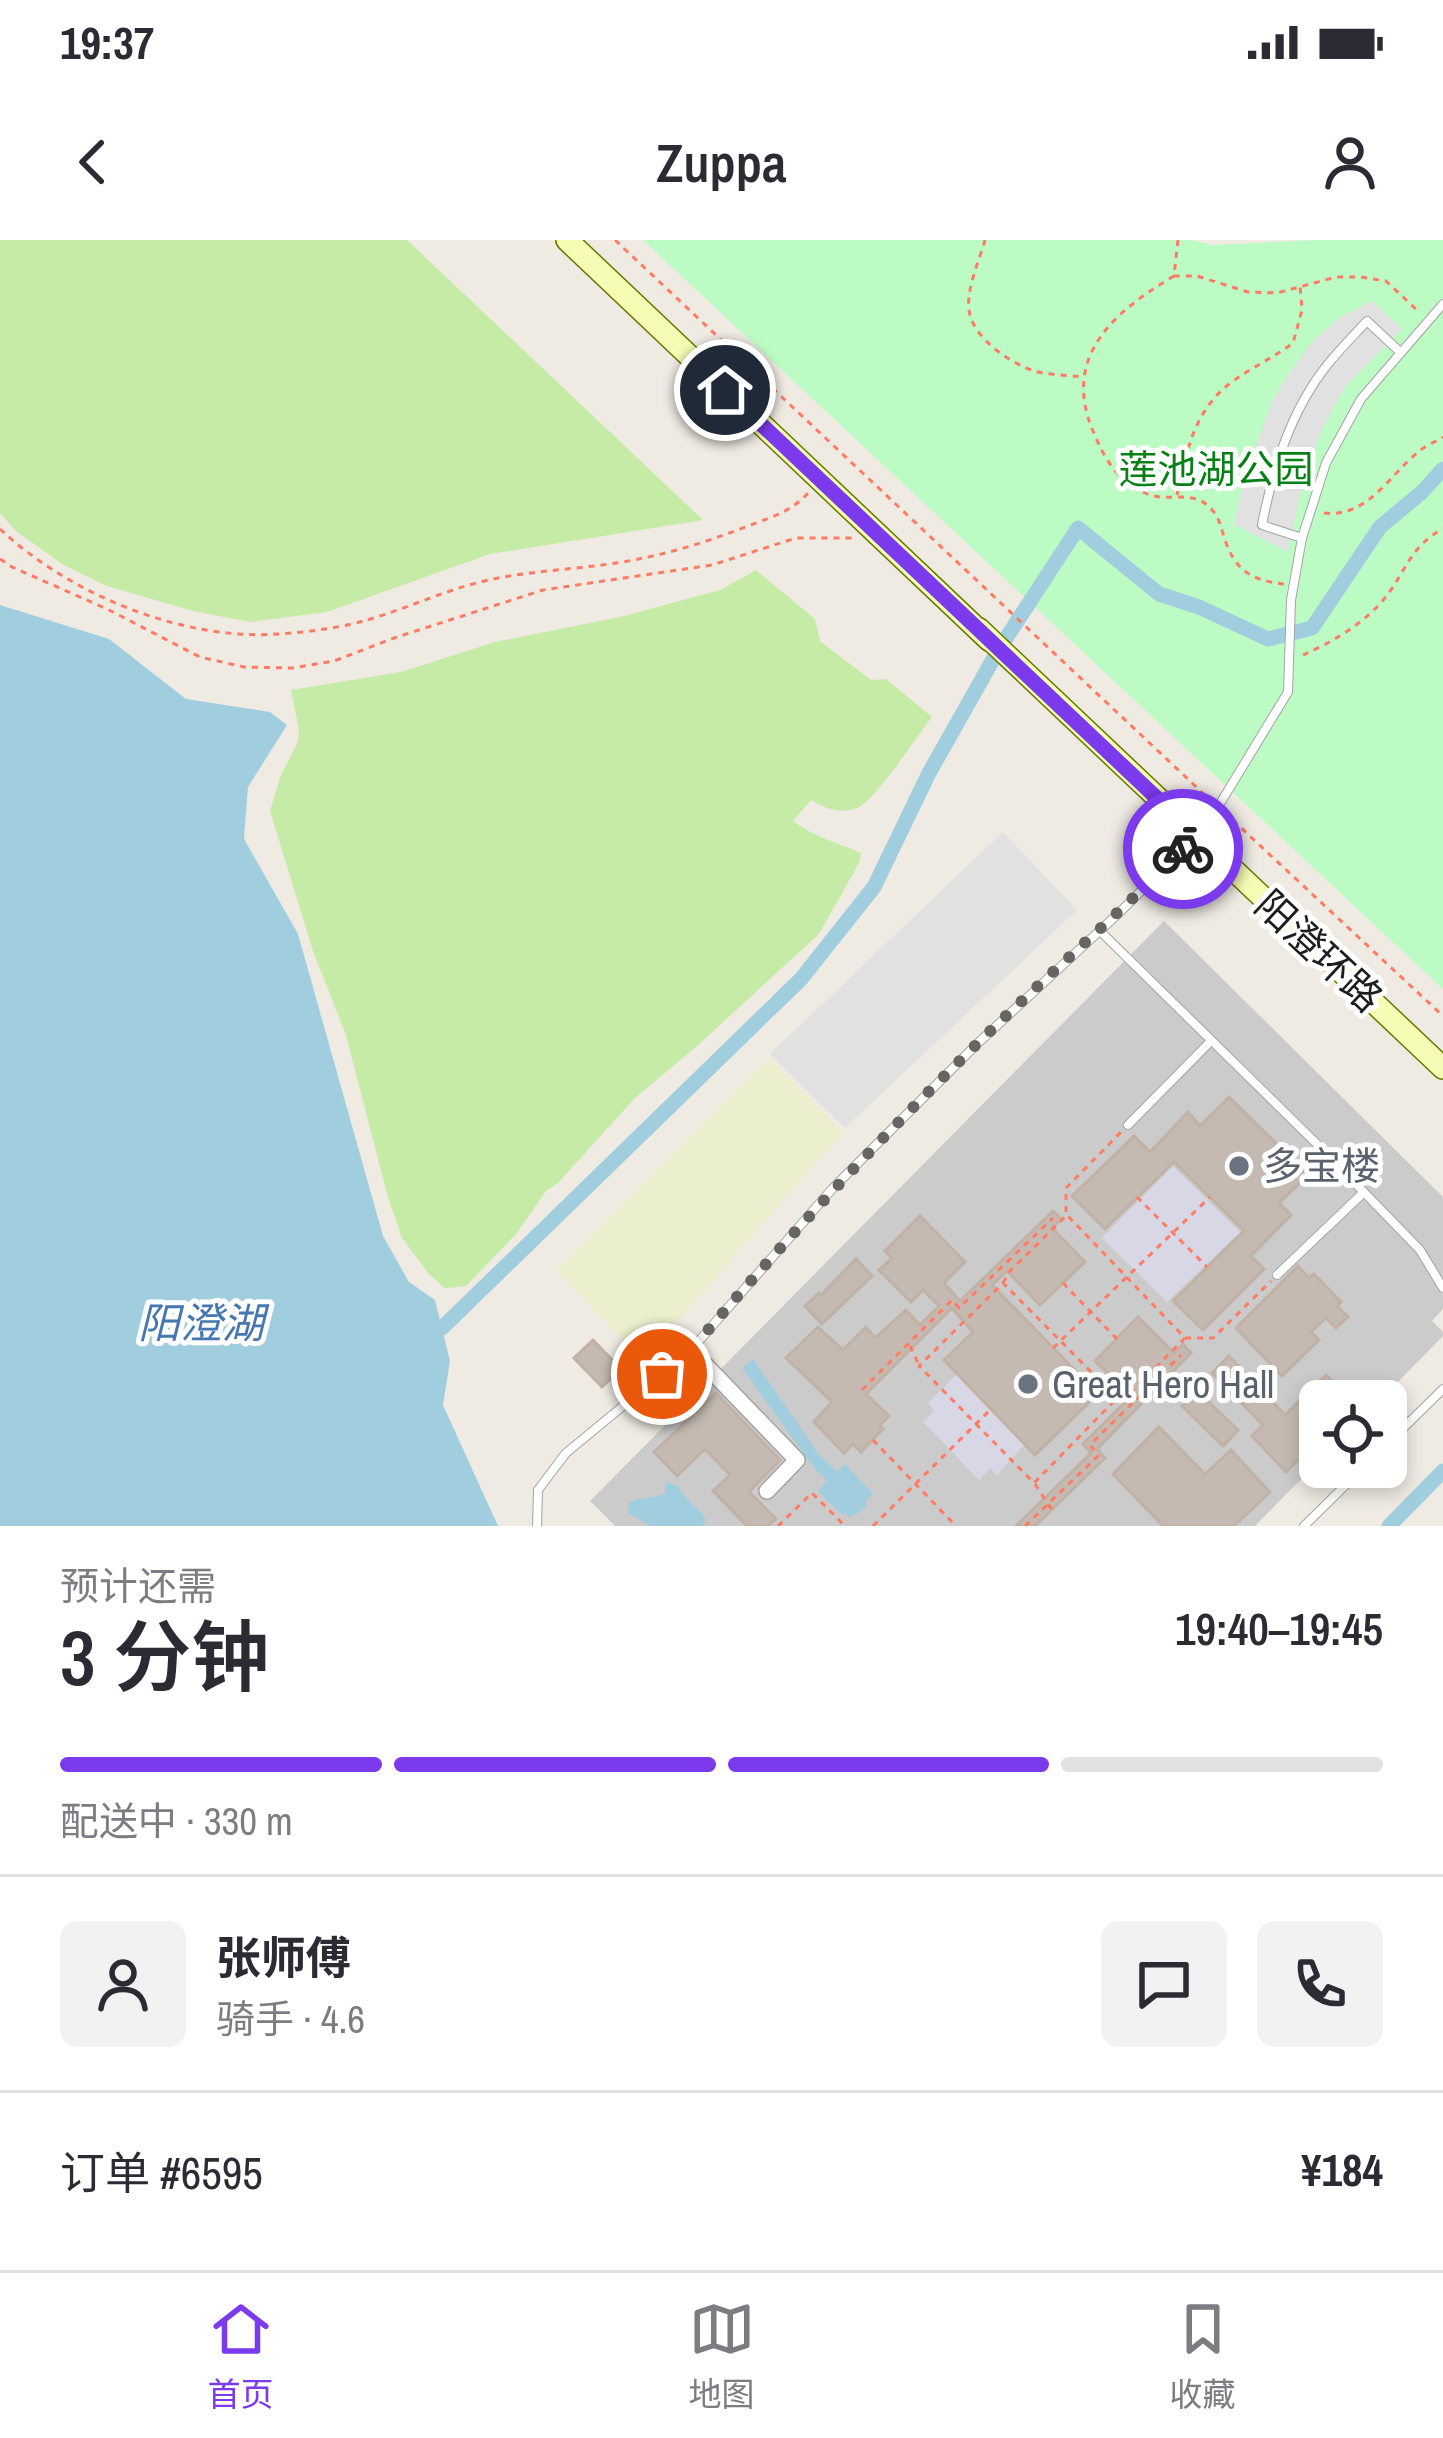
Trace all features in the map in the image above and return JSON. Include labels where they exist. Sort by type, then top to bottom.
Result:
[{"type":"main road","name":"阳澄环路","points":[[567,240],[1443,1068]]},
{"type":"street","points":[[691,1350],[797,1460],[766,1491]]},
{"type":"lane","points":[[537,1526],[538,1490],[566,1453],[691,1350],[833,1189],[978,1043],[1197,836],[1288,692],[1294,586],[1302,538],[1326,463],[1361,400],[1443,304]]},
{"type":"lane","points":[[1302,538],[1262,525],[1271,477],[1297,413],[1325,367],[1367,321],[1400,352]]},
{"type":"lane","points":[[1100,931],[1420,1250],[1443,1288]]},
{"type":"lane","points":[[1127,1125],[1211,1041]]},
{"type":"lane","points":[[1277,1275],[1364,1192]]},
{"type":"lane","points":[[1407,1424],[1443,1389]]},
{"type":"lane","points":[[1304,1526],[1343,1488]]},
{"type":"path","points":[[615,240],[1443,1016]]},
{"type":"path","points":[[985,240],[971,291],[970,315],[982,335],[1006,358],[1036,371],[1082,376]]},
{"type":"path","points":[[1174,276],[1178,240]]},
{"type":"path","points":[[1294,586],[1259,581],[1236,565],[1218,517],[1203,501],[1153,496],[1126,482],[1102,453],[1087,417],[1082,376],[1096,342],[1136,298],[1174,276],[1197,276],[1248,292],[1277,293],[1336,277],[1386,281],[1428,322]]},
{"type":"path","points":[[1177,496],[1193,428],[1210,404],[1228,385],[1293,343],[1302,310],[1300,284]]},
{"type":"path","points":[[1310,512],[1352,510],[1373,498],[1421,449],[1443,437]]},
{"type":"path","points":[[0,529],[35,559],[95,596],[167,621],[240,634],[302,631],[362,622],[478,583],[694,547],[794,509],[820,480]]},
{"type":"path","points":[[1289,657],[1320,647],[1375,609],[1420,545],[1443,529]]},
{"type":"path","points":[[0,559],[200,657],[244,667],[292,668],[334,662],[543,590],[712,565],[796,538],[865,539]]},
{"type":"path","points":[[1127,1125],[1066,1188],[1066,1215],[1185,1338]]},
{"type":"path","points":[[1053,1348],[1210,1197]]},
{"type":"path","points":[[1137,1198],[1208,1267]]},
{"type":"path","points":[[920,1366],[1066,1215]]},
{"type":"path","points":[[862,1390],[952,1300],[959,1309],[1053,1218]]},
{"type":"path","points":[[1034,1483],[1117,1398],[1130,1394],[1185,1338],[1213,1338],[1277,1275]]},
{"type":"path","points":[[1004,1283],[1117,1398]]},
{"type":"path","points":[[1064,1283],[1117,1339]]},
{"type":"path","points":[[909,1343],[920,1366],[1034,1483],[1050,1507]]},
{"type":"path","points":[[1025,1526],[1098,1456],[1090,1445],[1181,1355]]},
{"type":"path","points":[[873,1526],[991,1409]]},
{"type":"path","points":[[873,1440],[954,1524]]},
{"type":"path","points":[[778,1526],[812,1493],[844,1526]]},
{"type":"shaded area","points":[[1372,301],[1402,329],[1345,387],[1322,429],[1302,487],[1288,552],[1234,524],[1243,483],[1272,401],[1288,375],[1311,343],[1339,318]]},
{"type":"shaded area","points":[[1003,832],[1077,910],[845,1128],[770,1054]]},
{"type":"shaded area","points":[[1164,921],[1443,1197],[1443,1309],[1432,1321],[1443,1336],[1400,1380],[1299,1380],[1299,1481],[1255,1526],[615,1526],[590,1501]]},
{"type":"shaded area","points":[[1173,1166],[1240,1232],[1167,1302],[1102,1238]]},
{"type":"shaded area","points":[[957,1374],[1025,1444],[997,1475],[990,1468],[979,1480],[923,1422],[934,1411],[928,1403]]},
{"type":"green space","points":[[0,240],[407,240],[703,520],[490,554],[327,612],[250,622],[107,586],[62,564],[16,531],[0,513]]},
{"type":"green space","name":"莲池湖公园","points":[[643,240],[1192,240],[1212,245],[1443,240],[1443,989]]},
{"type":"green space","points":[[756,570],[815,619],[820,641],[871,680],[886,679],[932,717],[865,803],[839,810],[811,800],[793,821],[861,853],[819,934],[635,1098],[546,1191],[516,1234],[466,1286],[445,1288],[402,1238],[346,1035],[313,951],[270,811],[297,744],[291,690],[401,672],[495,642],[624,616],[720,590]]},
{"type":"green space","points":[[769,1058],[843,1132],[643,1360],[556,1271]]},
{"type":"water","name":"阳澄湖","points":[[0,605],[109,639],[186,699],[270,712],[287,725],[248,787],[244,839],[298,934],[383,1236],[409,1282],[435,1300],[450,1361],[443,1405],[498,1526],[0,1526]]},
{"type":"water","points":[[753,1359],[818,1453],[837,1472],[845,1464],[873,1494],[857,1514],[842,1515],[818,1491],[827,1481],[742,1368]]},
{"type":"water","points":[[666,1482],[679,1487],[700,1511],[706,1520],[703,1526],[650,1526],[628,1513],[629,1503],[665,1494]]},
{"type":"building","points":[[1229,1097],[1308,1175],[1279,1203],[1291,1215],[1251,1256],[1264,1269],[1203,1330],[1173,1301],[1244,1231],[1174,1162],[1105,1229],[1072,1196],[1134,1136],[1150,1152],[1188,1112],[1200,1126]]},
{"type":"building","points":[[1053,1211],[1061,1219],[1052,1228],[1085,1262],[1040,1305],[1007,1271],[992,1285],[1098,1394],[1035,1455],[944,1360],[973,1332],[952,1308],[866,1394],[889,1416],[861,1452],[853,1444],[844,1453],[814,1422],[832,1402],[786,1358],[818,1327],[843,1350],[866,1327],[875,1338],[906,1310],[920,1325],[939,1306],[923,1290],[911,1302],[879,1270],[892,1258],[885,1251],[920,1216],[965,1262],[944,1283],[960,1301]]},
{"type":"building","points":[[856,1259],[872,1276],[822,1324],[805,1306]]},
{"type":"building","points":[[1298,1266],[1309,1278],[1314,1274],[1341,1302],[1337,1306],[1348,1317],[1336,1328],[1326,1318],[1311,1332],[1319,1340],[1282,1376],[1236,1328]]},
{"type":"building","points":[[1138,1317],[1174,1353],[1183,1344],[1191,1353],[1097,1449],[1105,1458],[1035,1526],[1016,1526],[1091,1453],[1083,1444],[1131,1396],[1095,1361]]},
{"type":"building","points":[[593,1340],[621,1369],[602,1387],[574,1358]]},
{"type":"building","points":[[1229,1356],[1285,1415],[1299,1401],[1299,1459],[1286,1472],[1252,1436],[1263,1425],[1212,1373]]},
{"type":"building","points":[[1197,1391],[1238,1430],[1223,1446],[1182,1406]]},
{"type":"building","points":[[716,1393],[780,1460],[749,1492],[776,1519],[768,1526],[747,1526],[713,1491],[730,1475],[705,1449],[677,1476],[654,1452]]},
{"type":"building","points":[[1159,1427],[1205,1474],[1231,1450],[1270,1492],[1234,1526],[1163,1526],[1113,1474]]},
{"type":"waterway","points":[[442,1328],[801,979],[874,887],[929,773],[999,649],[1078,528],[1159,594],[1268,639],[1312,628],[1380,527],[1443,469]]},
{"type":"waterway","points":[[1389,1526],[1443,1471]]},
{"type":"way so far","points":[[662,1374],[691,1350],[833,1189],[978,1043],[1183,849]]},
{"type":"place","name":"多宝楼","points":[[1239,1166]]},
{"type":"place","name":"Great Hero Hall","points":[[1028,1384]]},
{"type":"route","points":[[725,390],[1197,836],[1183,849]]}]
